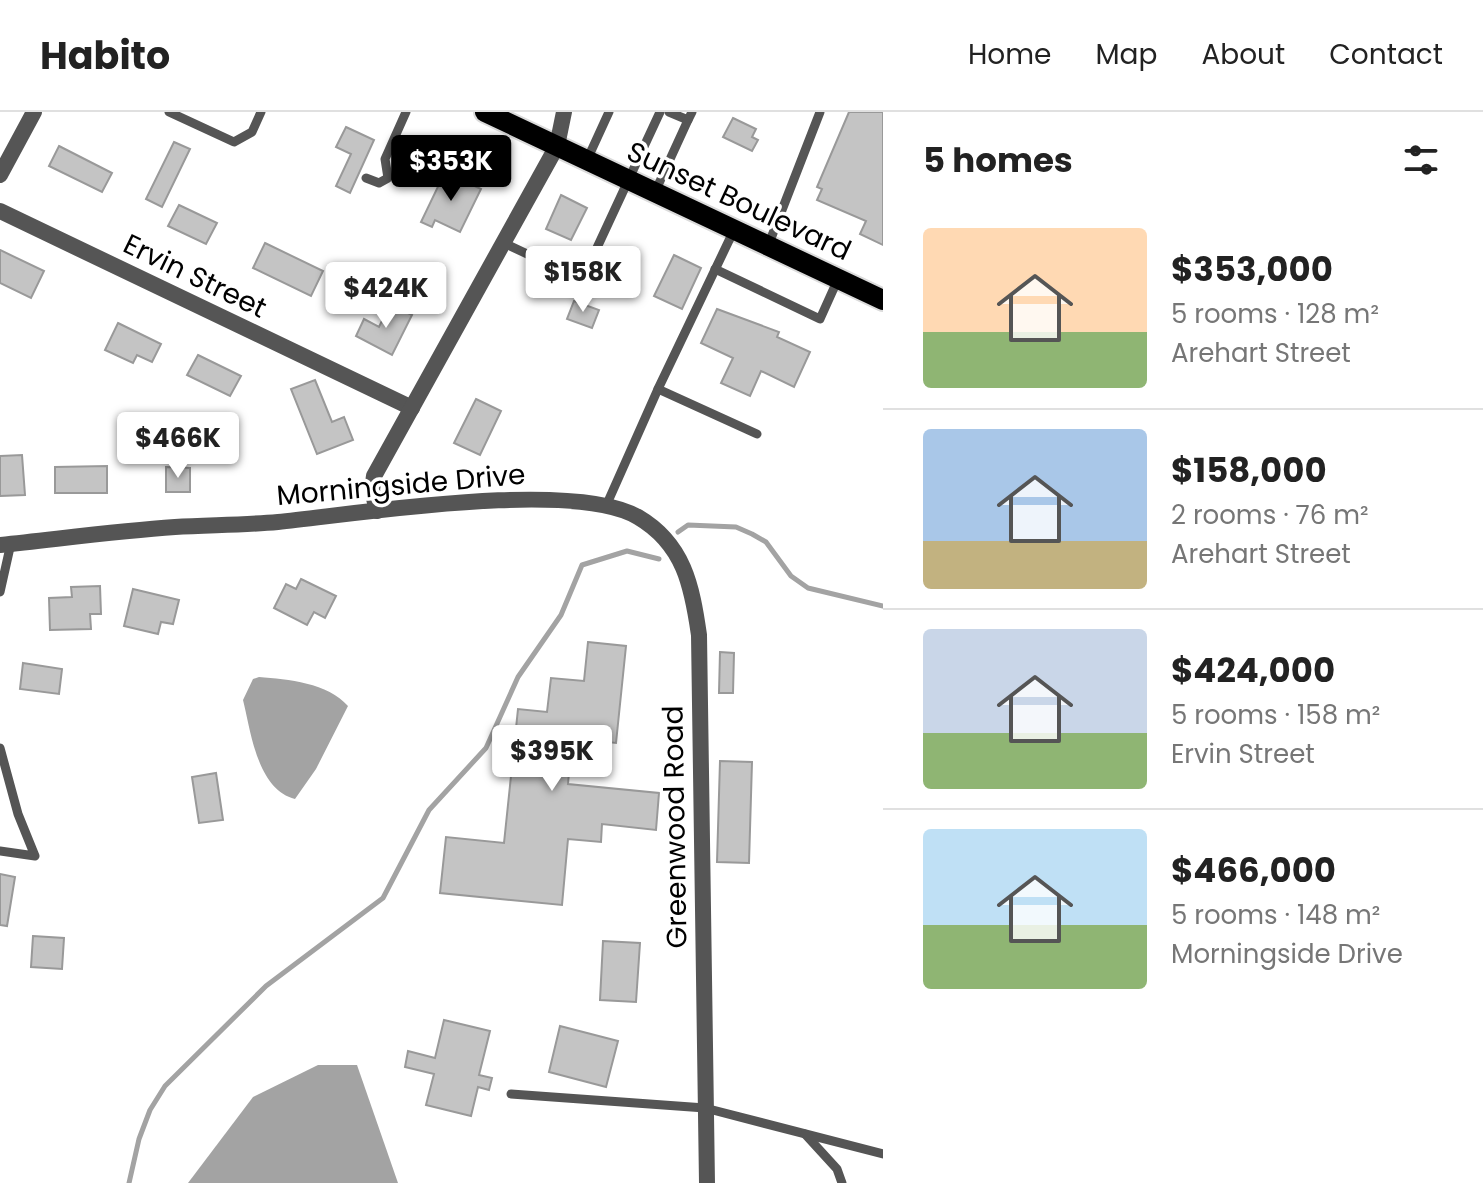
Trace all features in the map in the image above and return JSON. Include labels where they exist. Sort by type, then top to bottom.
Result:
[{"type":"main road","name":"Sunset Boulevard","points":[[485,112],[838,279],[881,296]]},
{"type":"street","points":[[0,175],[34,112]]},
{"type":"street","points":[[377,511],[372,490],[374,476],[557,146],[564,112]]},
{"type":"street","name":"Ervin Street","points":[[0,211],[412,408]]},
{"type":"street","name":"Morningside Drive","points":[[6,544],[512,500],[576,500],[610,507]]},
{"type":"street","name":"Greenwood Road","points":[[610,507],[636,516],[670,544],[684,564],[693,592],[699,635],[707,1183]]},
{"type":"lane","points":[[169,112],[234,142],[252,132],[261,112]]},
{"type":"lane","points":[[366,178],[379,183],[388,178],[385,159],[406,112]]},
{"type":"lane","points":[[587,160],[609,112]]},
{"type":"lane","points":[[504,243],[582,280],[660,112]]},
{"type":"lane","points":[[655,192],[690,116],[669,112]]},
{"type":"lane","points":[[768,246],[820,112]]},
{"type":"lane","points":[[610,507],[658,389],[734,230]]},
{"type":"lane","points":[[715,269],[820,319],[838,279]]},
{"type":"lane","points":[[658,389],[757,434]]},
{"type":"lane","points":[[0,592],[6,544]]},
{"type":"lane","points":[[0,748],[18,814],[35,856],[0,851]]},
{"type":"lane","points":[[511,1094],[705,1108],[883,1154]]},
{"type":"lane","points":[[805,1134],[837,1169],[842,1183]]},
{"type":"shaded area","points":[[259,677],[319,687],[348,706],[316,769],[295,799],[272,784],[253,743],[243,700],[253,679]]},
{"type":"shaded area","points":[[318,1065],[357,1065],[398,1183],[188,1183],[253,1097]]},
{"type":"building","points":[[849,112],[883,112],[883,245],[860,234],[866,221],[817,200],[822,189],[817,187]]},
{"type":"building","points":[[733,118],[756,129],[752,137],[758,140],[752,151],[723,137]]},
{"type":"building","points":[[346,127],[374,140],[350,193],[336,186],[351,154],[336,147]]},
{"type":"building","points":[[174,142],[190,149],[162,207],[146,199]]},
{"type":"building","points":[[59,146],[112,173],[102,192],[49,166]]},
{"type":"building","points":[[445,172],[481,189],[460,232],[435,220],[432,227],[421,222]]},
{"type":"building","points":[[561,195],[587,208],[571,240],[546,229]]},
{"type":"building","points":[[179,205],[217,223],[206,244],[168,226]]},
{"type":"building","points":[[265,243],[323,271],[311,296],[253,268]]},
{"type":"building","points":[[0,250],[44,271],[31,298],[0,283]]},
{"type":"building","points":[[674,255],[701,268],[682,309],[654,296]]},
{"type":"building","points":[[574,301],[599,310],[592,328],[567,319]]},
{"type":"building","points":[[390,304],[412,315],[392,355],[356,336],[364,319],[379,327]]},
{"type":"building","points":[[717,309],[779,332],[777,337],[810,352],[794,387],[761,371],[750,396],[721,383],[733,358],[701,343]]},
{"type":"building","points":[[118,323],[161,344],[152,362],[137,355],[133,363],[105,350]]},
{"type":"building","points":[[198,355],[241,376],[230,396],[187,375]]},
{"type":"building","points":[[315,380],[332,422],[344,417],[353,440],[317,454],[291,389]]},
{"type":"building","points":[[476,399],[501,411],[480,455],[454,443]]},
{"type":"building","points":[[22,455],[25,495],[0,496],[0,456]]},
{"type":"building","points":[[107,466],[107,493],[55,493],[55,467]]},
{"type":"building","points":[[166,467],[190,468],[190,492],[166,492]]},
{"type":"building","points":[[301,579],[336,596],[325,618],[314,612],[307,625],[274,608],[286,584],[296,589]]},
{"type":"building","points":[[100,586],[101,614],[90,614],[91,629],[50,630],[49,598],[72,597],[71,587]]},
{"type":"building","points":[[133,589],[179,600],[173,624],[161,622],[158,634],[124,626]]},
{"type":"building","points":[[588,642],[626,646],[616,743],[572,738],[568,784],[659,793],[656,830],[602,824],[601,842],[568,839],[562,905],[440,893],[446,837],[504,843],[518,709],[547,712],[551,678],[584,681]]},
{"type":"building","points":[[720,652],[734,653],[733,693],[719,693]]},
{"type":"building","points":[[23,663],[62,669],[59,694],[20,689]]},
{"type":"building","points":[[720,761],[752,762],[749,863],[717,862]]},
{"type":"building","points":[[216,773],[223,820],[199,823],[192,777]]},
{"type":"building","points":[[0,874],[15,877],[7,926],[0,925]]},
{"type":"building","points":[[33,936],[64,938],[62,969],[31,967]]},
{"type":"building","points":[[603,941],[640,943],[636,1002],[600,1000]]},
{"type":"building","points":[[444,1020],[490,1031],[479,1075],[492,1078],[489,1090],[478,1087],[471,1116],[426,1105],[434,1074],[405,1067],[408,1051],[435,1058]]},
{"type":"building","points":[[560,1026],[618,1041],[606,1087],[549,1072]]},
{"type":"waterway","points":[[678,532],[688,525],[736,527],[766,542],[791,576],[808,588],[883,606]]},
{"type":"waterway","points":[[129,1183],[139,1139],[150,1110],[165,1086],[266,986],[383,898],[429,810],[486,748],[518,677],[561,615],[582,565],[627,551],[659,559]]}]
